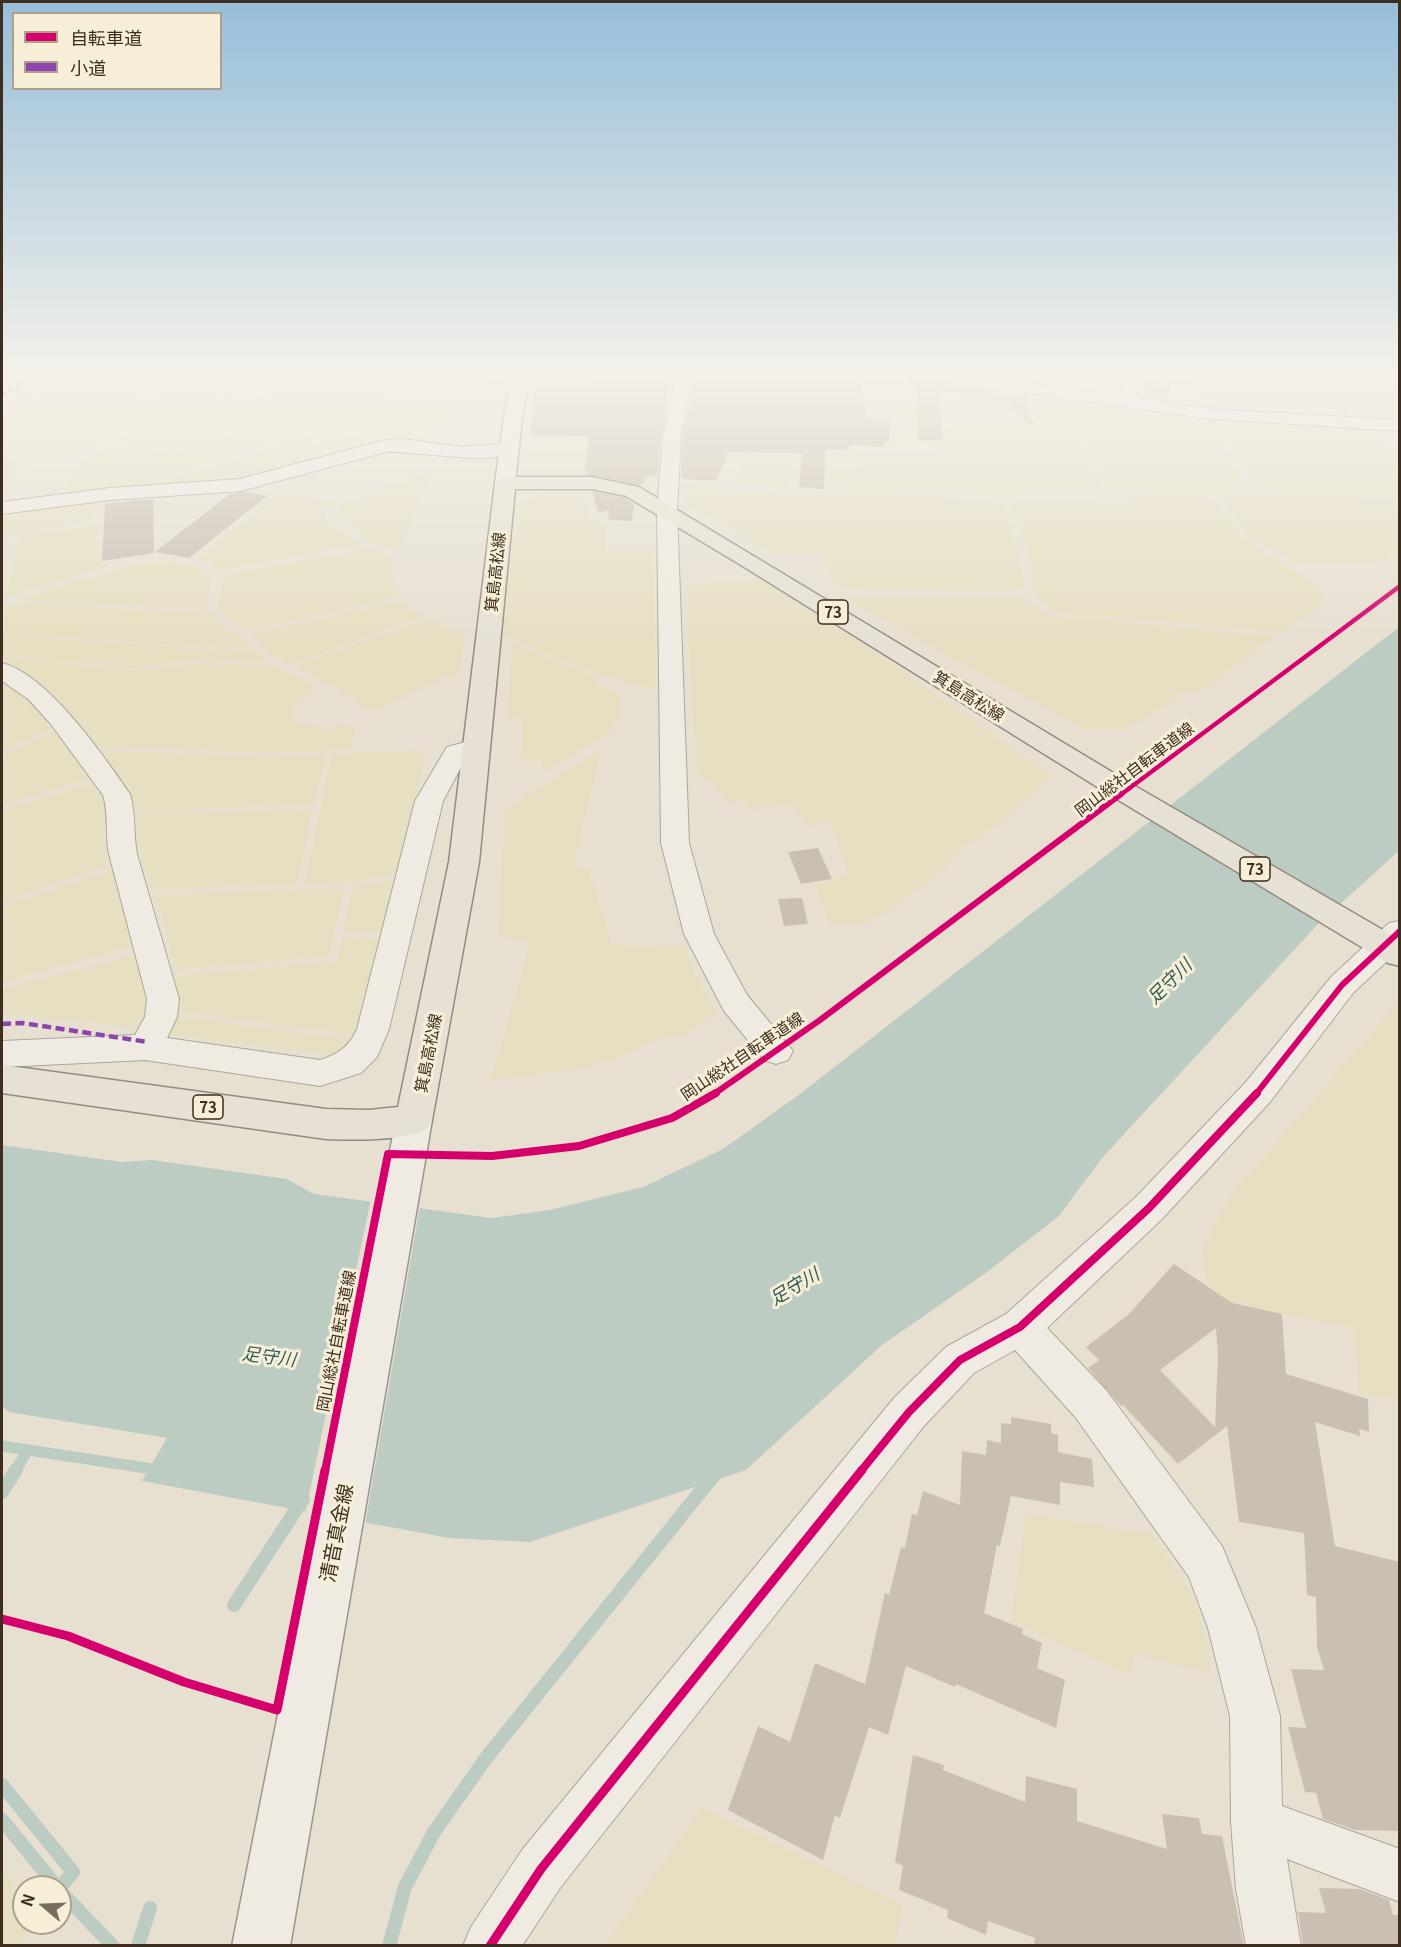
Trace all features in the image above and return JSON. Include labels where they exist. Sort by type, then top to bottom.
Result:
[{"type":"main road","points":[[505,483],[508,463]]},
{"type":"main road","name":"箕島高松線","points":[[414,1120],[464,862],[505,483],[574,482],[611,485],[632,491],[1141,801],[1388,942]]},
{"type":"main road","name":"73","points":[[2,1079],[326,1124],[369,1125],[414,1120]]},
{"type":"main road","name":"清音真金線","points":[[261,1946],[414,1120]]},
{"type":"street","points":[[2,508],[110,494],[241,485],[323,463]]},
{"type":"street","points":[[670,463],[667,512],[675,843],[699,934],[735,1003],[776,1051]]},
{"type":"street","points":[[2,670],[37,694],[59,718],[116,794],[120,809],[123,854],[163,999],[161,1017],[145,1047]]},
{"type":"street","points":[[2,1054],[145,1047],[320,1073],[349,1064],[365,1048],[373,1029],[429,801],[456,753],[476,747]]},
{"type":"street","points":[[490,1946],[541,1869],[909,1412],[960,1360],[1020,1327],[1149,1208],[1258,1092],[1342,985],[1388,942]]},
{"type":"street","points":[[1020,1327],[1091,1404],[1206,1562],[1232,1628],[1255,1716],[1257,1822],[1263,1889],[1274,1946]]},
{"type":"street","points":[[1257,1822],[1400,1876]]},
{"type":"shaded area","points":[[2,463],[28,463],[2,482]]},
{"type":"shaded area","points":[[81,463],[213,463],[131,489],[60,495]]},
{"type":"shaded area","points":[[222,463],[310,463],[255,479],[138,488]]},
{"type":"shaded area","points":[[742,463],[790,463],[794,472],[787,489],[734,486]]},
{"type":"shaded area","points":[[860,463],[1092,463],[1104,494],[1031,493],[997,498],[977,494],[831,489],[828,467],[860,466]]},
{"type":"shaded area","points":[[1097,463],[1231,463],[1246,490],[1109,492]]},
{"type":"shaded area","points":[[1241,463],[1395,463],[1399,470],[1399,495],[1362,496],[1258,490]]},
{"type":"shaded area","points":[[431,472],[399,551],[373,543],[336,518],[337,513],[346,502]]},
{"type":"shaded area","points":[[685,486],[800,495],[860,492],[998,500],[1007,515],[1025,584],[1022,589],[1013,591],[843,589],[834,583],[821,555],[773,554],[683,503]]},
{"type":"shaded area","points":[[583,490],[590,518],[606,524],[606,551],[653,551],[656,690],[581,669],[503,634],[517,508],[537,493]]},
{"type":"shaded area","points":[[280,491],[334,501],[326,510],[325,517],[337,529],[363,544],[218,571],[210,563],[198,559]]},
{"type":"shaded area","points":[[1209,492],[1242,537],[1308,580],[1320,591],[1323,598],[1321,604],[1283,632],[1053,612],[1033,594],[1032,569],[1026,545],[1010,504],[1029,500],[1132,504],[1121,495]]},
{"type":"shaded area","points":[[1217,492],[1399,498],[1399,546],[1385,561],[1300,565],[1249,537]]},
{"type":"shaded area","points":[[98,500],[91,522],[2,536],[2,513]]},
{"type":"shaded area","points":[[99,525],[101,568],[6,597],[19,536]]},
{"type":"shaded area","points":[[368,548],[393,557],[391,573],[400,597],[245,631],[223,614],[217,606],[225,575]]},
{"type":"shaded area","points":[[169,560],[201,568],[210,578],[208,610],[16,600],[131,566]]},
{"type":"shaded area","points":[[764,582],[880,655],[1048,774],[1034,792],[998,824],[960,849],[946,868],[872,922],[829,924],[815,884],[849,876],[831,823],[806,826],[792,805],[751,810],[744,800],[730,803],[713,782],[697,773],[688,635],[689,584]]},
{"type":"shaded area","points":[[839,596],[1021,597],[1047,615],[1275,636],[1203,689],[1183,693],[1127,730],[1086,730]]},
{"type":"shaded area","points":[[403,600],[422,617],[289,665],[249,634]]},
{"type":"shaded area","points":[[12,603],[210,613],[252,649],[2,634],[2,610]]},
{"type":"shaded area","points":[[426,619],[465,634],[460,671],[373,712],[296,665]]},
{"type":"shaded area","points":[[2,636],[257,652],[269,661],[190,660],[134,668],[56,661],[2,655]]},
{"type":"shaded area","points":[[512,643],[599,678],[595,683],[619,694],[621,712],[610,733],[542,773],[542,760],[521,760],[522,718],[508,719]]},
{"type":"shaded area","points":[[2,657],[138,671],[204,663],[271,665],[315,685],[293,706],[290,717],[295,722],[310,726],[327,728],[341,725],[355,728],[351,750],[268,753],[95,746],[56,699]]},
{"type":"shaded area","points":[[9,687],[32,704],[52,728],[2,751],[2,691]]},
{"type":"shaded area","points":[[56,731],[90,778],[2,805],[2,756]]},
{"type":"shaded area","points":[[95,750],[269,757],[325,755],[314,804],[134,812],[133,800]]},
{"type":"shaded area","points":[[426,750],[414,812],[395,874],[351,882],[305,883],[332,754]]},
{"type":"shaded area","points":[[601,751],[574,865],[589,870],[612,945],[684,946],[696,976],[716,1012],[689,1033],[653,1041],[628,1054],[600,1063],[580,1069],[491,1080],[531,940],[498,936],[505,809]]},
{"type":"shaded area","points":[[94,783],[107,803],[104,841],[109,866],[2,901],[2,811]]},
{"type":"shaded area","points":[[313,809],[297,884],[151,890],[141,858],[135,815]]},
{"type":"shaded area","points":[[112,871],[133,946],[2,982],[2,906]]},
{"type":"shaded area","points":[[398,879],[384,933],[343,931],[353,887]]},
{"type":"shaded area","points":[[344,887],[329,956],[175,970],[156,896]]},
{"type":"shaded area","points":[[343,937],[384,939],[357,1035],[174,1011],[171,977],[336,961]]},
{"type":"shaded area","points":[[136,955],[146,1010],[139,1028],[2,1013],[2,989]]},
{"type":"shaded area","points":[[1395,1006],[1399,1009],[1399,1397],[1359,1395],[1355,1328],[1211,1302],[1202,1252],[1228,1199]]},
{"type":"shaded area","points":[[175,1016],[353,1040],[333,1055],[169,1035]]},
{"type":"shaded area","points":[[1026,1514],[1153,1534],[1194,1600],[1209,1650],[1210,1673],[1134,1654],[1131,1675],[1011,1622]]},
{"type":"shaded area","points":[[702,1808],[903,1905],[895,1945],[605,1945]]},
{"type":"shaded area","points":[[2,1872],[12,1884],[12,1935],[24,1935],[24,1945],[2,1945]]},
{"type":"water","name":"足守川","points":[[1399,627],[1399,851],[1318,924],[1102,1158],[1059,1216],[987,1272],[882,1345],[746,1470],[530,1542],[449,1538],[142,1481],[167,1438],[9,1412],[2,1406],[2,1145],[121,1162],[152,1160],[287,1179],[314,1194],[492,1218],[550,1210],[643,1187],[723,1149],[800,1094]]},
{"type":"pier","points":[[371,1199],[420,1206],[365,1525],[305,1514]]},
{"type":"building","points":[[586,463],[658,463],[657,477],[645,476],[644,483],[640,485],[587,475]]},
{"type":"building","points":[[682,463],[724,463],[716,481],[681,479]]},
{"type":"building","points":[[801,463],[825,463],[824,489],[799,487]]},
{"type":"building","points":[[592,491],[625,498],[634,504],[632,521],[608,520],[609,511],[598,512]]},
{"type":"building","points":[[245,492],[267,496],[189,558],[155,552],[230,494]]},
{"type":"building","points":[[153,500],[154,553],[102,561],[105,504]]},
{"type":"building","points":[[818,848],[832,879],[801,884],[788,852]]},
{"type":"building","points":[[802,898],[808,924],[784,926],[778,899]]},
{"type":"building","points":[[1174,1264],[1232,1303],[1282,1314],[1286,1374],[1368,1399],[1369,1432],[1359,1429],[1360,1436],[1315,1422],[1335,1546],[1400,1562],[1400,1831],[1355,1830],[1323,1819],[1316,1793],[1305,1792],[1288,1727],[1306,1728],[1291,1669],[1324,1670],[1317,1647],[1316,1597],[1307,1595],[1304,1533],[1239,1522],[1227,1426],[1178,1464],[1123,1405],[1121,1406],[1088,1368],[1099,1360],[1086,1347],[1128,1315]],"holes":[[[1216,1328],[1218,1355],[1215,1427],[1160,1370]]]},
{"type":"building","points":[[1011,1417],[1051,1424],[1051,1433],[1058,1435],[1058,1452],[1092,1459],[1094,1487],[1060,1482],[1060,1505],[1011,1496],[1000,1546],[997,1545],[984,1613],[1023,1629],[1022,1634],[1042,1643],[1037,1668],[1065,1680],[1056,1728],[956,1684],[955,1687],[906,1666],[888,1735],[869,1727],[840,1818],[835,1815],[823,1860],[728,1810],[758,1726],[790,1742],[815,1663],[865,1684],[885,1593],[889,1595],[901,1547],[905,1548],[912,1514],[917,1515],[923,1491],[960,1505],[962,1451],[986,1455],[987,1440],[1001,1443],[1001,1423],[1011,1424]]},
{"type":"building","points":[[913,1755],[944,1765],[943,1770],[1025,1802],[1026,1776],[1077,1789],[1077,1821],[1167,1849],[1162,1814],[1199,1818],[1202,1834],[1222,1836],[1244,1946],[1034,1946],[1035,1938],[988,1921],[986,1935],[947,1918],[948,1910],[899,1890],[903,1866],[895,1862]]},
{"type":"building","points":[[1319,1888],[1359,1889],[1389,1900],[1393,1915],[1400,1915],[1400,1946],[1303,1946],[1298,1912],[1326,1913]]},
{"type":"waterway","points":[[2,1446],[159,1470]]},
{"type":"waterway","points":[[15,1471],[28,1450]]},
{"type":"waterway","points":[[2,1492],[16,1470]]},
{"type":"waterway","points":[[389,1946],[405,1887],[434,1832],[486,1758],[714,1475]]},
{"type":"waterway","points":[[234,1605],[303,1499]]},
{"type":"waterway","points":[[2,1785],[73,1872],[71,1875]]},
{"type":"waterway","points":[[2,1820],[47,1875]]},
{"type":"waterway","points":[[72,1903],[113,1946]]},
{"type":"waterway","points":[[138,1946],[150,1908]]},
{"type":"marked path","points":[[2,1024],[22,1023],[148,1042]]},
{"type":"cycle path","name":"岡山総社自転車道線","points":[[2,1619],[47,1629],[184,1682],[277,1710],[388,1154],[492,1156],[534,1153],[579,1146],[672,1118],[705,1101],[820,1020],[1400,586]]},
{"type":"cycle path","points":[[490,1946],[541,1869],[909,1412],[960,1360],[1020,1327],[1149,1208],[1258,1092],[1342,985],[1400,931]]}]
